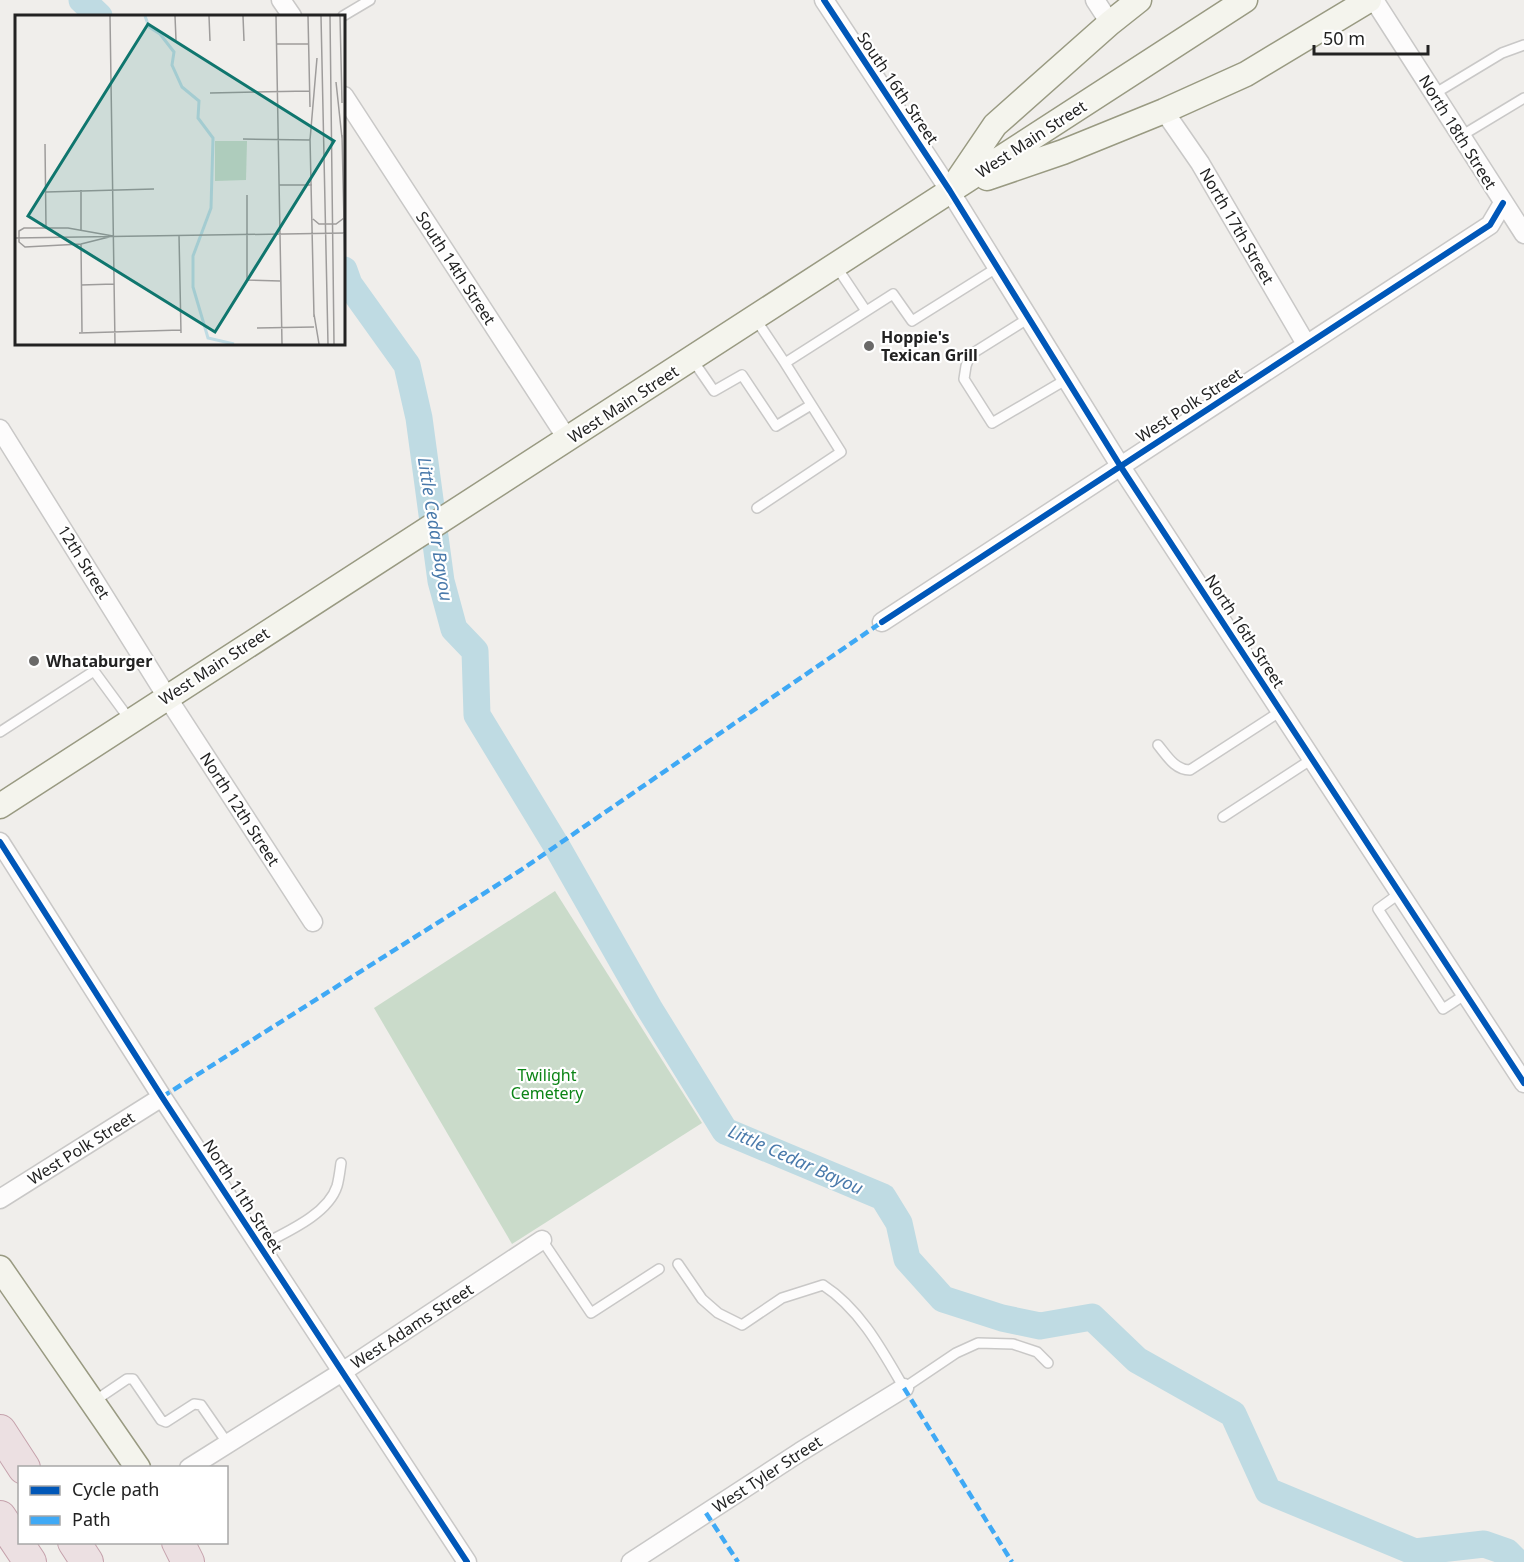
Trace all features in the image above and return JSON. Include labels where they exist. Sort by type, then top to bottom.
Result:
[{"type":"highway","points":[[0,1431],[23,1466]]},
{"type":"highway","points":[[0,1517],[30,1562]]},
{"type":"highway","points":[[75,1544],[87,1562]]},
{"type":"highway","points":[[179,1544],[188,1562]]},
{"type":"main road","points":[[950,191],[995,125],[1139,0]]},
{"type":"main road","name":"West Main Street","points":[[0,806],[1245,0]]},
{"type":"main road","points":[[950,191],[1063,152],[1164,111],[1246,74],[1368,0]]},
{"type":"main road","points":[[0,1268],[137,1466]]},
{"type":"main road","points":[[187,1544],[199,1562]]},
{"type":"street","points":[[281,0],[291,15]]},
{"type":"street","name":"South 16th Street","points":[[824,0],[950,191]]},
{"type":"street","points":[[1095,0],[1110,23]]},
{"type":"street","name":"North 18th Street","points":[[1374,0],[1524,234]]},
{"type":"street","name":"South 14th Street","points":[[345,98],[568,440]]},
{"type":"street","name":"North 17th Street","points":[[1164,111],[1200,163],[1306,344]]},
{"type":"street","name":"North 16th Street","points":[[950,191],[1121,467],[1524,1083]]},
{"type":"street","name":"West Polk Street","points":[[882,622],[1490,225],[1503,203]]},
{"type":"street","name":"12th Street","points":[[0,429],[167,697]]},
{"type":"street","name":"North 12th Street","points":[[167,697],[313,922]]},
{"type":"street","name":"North 11th Street","points":[[0,842],[162,1097],[467,1562]]},
{"type":"street","name":"West Polk Street","points":[[0,1199],[162,1097]]},
{"type":"street","name":"West Adams Street","points":[[191,1466],[342,1372],[542,1240]]},
{"type":"street","name":"West Tyler Street","points":[[631,1562],[800,1452],[904,1388]]},
{"type":"lane","points":[[345,15],[370,0]]},
{"type":"lane","points":[[1434,94],[1502,53],[1524,45]]},
{"type":"lane","points":[[1461,136],[1524,98]]},
{"type":"lane","points":[[836,266],[866,311]]},
{"type":"lane","points":[[785,363],[893,294],[912,321],[998,267]]},
{"type":"lane","points":[[755,317],[841,452],[757,508]]},
{"type":"lane","points":[[1029,318],[970,355],[964,379],[992,423],[1067,379]]},
{"type":"lane","points":[[692,359],[714,392],[742,375],[776,426],[811,405]]},
{"type":"lane","points":[[0,732],[94,672],[130,721]]},
{"type":"lane","points":[[1158,745],[1176,767],[1190,770],[1281,711]]},
{"type":"lane","points":[[1223,818],[1312,759]]},
{"type":"lane","points":[[1400,893],[1378,909],[1443,1009],[1466,994]]},
{"type":"lane","points":[[260,1246],[310,1219],[331,1198],[337,1187],[341,1163]]},
{"type":"lane","points":[[542,1240],[591,1313],[659,1269]]},
{"type":"lane","points":[[678,1264],[702,1299],[718,1313],[742,1325],[782,1298],[823,1285],[838,1295],[869,1330],[904,1388],[956,1353],[978,1343],[1014,1344],[1037,1352],[1048,1363]]},
{"type":"lane","points":[[92,1402],[127,1379],[133,1379],[161,1420],[166,1422],[194,1404],[201,1405],[228,1444]]},
{"type":"green space","name":"Twilight Cemetery","points":[[555,891],[702,1123],[512,1244],[374,1008]]},
{"type":"waterway","name":"Little Cedar Bayou","points":[[82,0],[98,15]]},
{"type":"waterway","name":"Little Cedar Bayou","points":[[345,273],[349,284],[407,365],[419,418],[441,581],[454,629],[475,651],[477,715],[556,845],[649,1008],[725,1131],[883,1197],[899,1223],[907,1259],[943,1299],[1002,1318],[1040,1326],[1092,1317],[1137,1360],[1233,1414],[1268,1491],[1415,1552],[1484,1544],[1507,1552],[1517,1562]]},
{"type":"marked path","points":[[162,1097],[521,870],[882,622]]},
{"type":"marked path","points":[[904,1388],[1012,1562]]},
{"type":"marked path","points":[[706,1513],[738,1562]]},
{"type":"cycle path","points":[[824,0],[950,191],[1121,467],[1524,1083]]},
{"type":"cycle path","points":[[882,622],[1490,225],[1503,203]]},
{"type":"cycle path","points":[[0,842],[162,1097],[467,1562]]},
{"type":"place","name":"Hoppie's Texican Grill","points":[[869,346]]},
{"type":"place","name":"Whataburger","points":[[34,661]]}]
